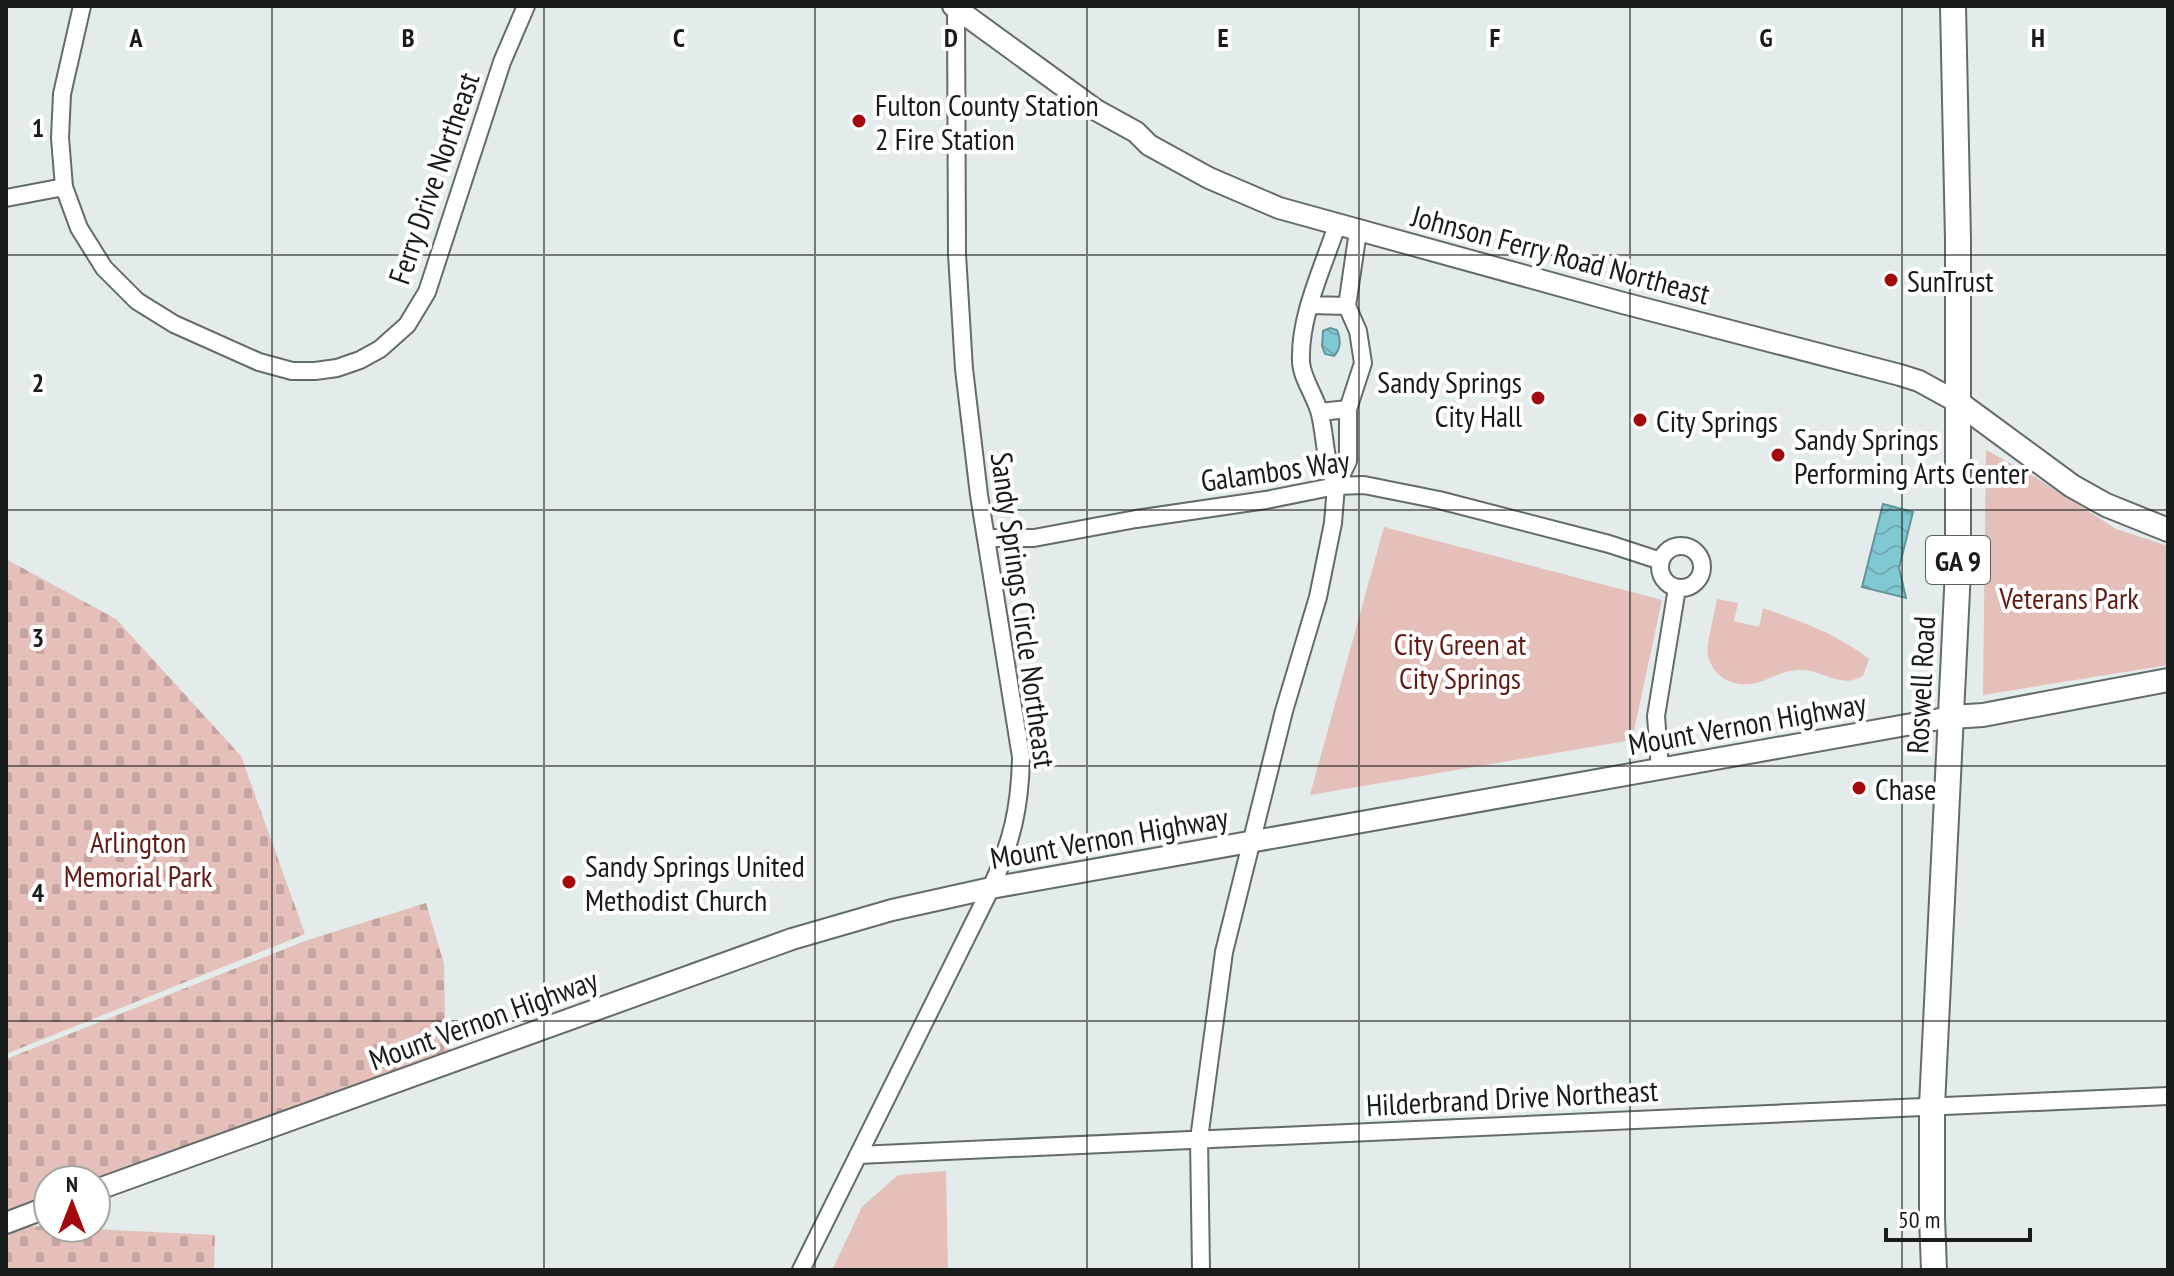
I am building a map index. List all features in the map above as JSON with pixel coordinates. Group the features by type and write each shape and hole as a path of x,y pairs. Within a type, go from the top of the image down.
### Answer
{"main road":[{"name":"Roswell Road","path":"1934,1270 1932,1106 1958,570 1959,403 1953,6"},
{"name":"Johnson Ferry Road Northeast","path":"1959,403 2072,486 2106,505 2168,530"},
{"name":"Mount Vernon Highway","path":"1951,717 1983,715 2168,680"}],"street":[{"name":"Ferry Drive Northeast","path":"82,6 62,94 60,138 64,187 79,228 104,268 137,301 174,324 259,362 292,371 337,368 360,360 380,349 407,325 427,292 502,62 526,6"},
{"name":"Johnson Ferry Road Northeast","path":"955,6 1096,110 1136,132 1149,145 1209,178 1265,202 1358,231 1900,375 1919,381 1959,403"},
{"name":"Sandy Springs Circle Northeast","path":"801,1270 991,888 1015,825 1020,791 1021,757 986,538 964,369 957,254 955,6"},
{"path":"6,198 64,187"},
{"path":"1336,486 1328,469 1320,412 1301,364 1310,305 1337,225"},
{"path":"1201,1270 1199,1139 1224,952 1284,711 1318,597 1333,523 1336,486 1348,461 1348,409 1363,363 1358,331 1347,306 1358,231"},
{"path":"1310,305 1347,306"},
{"path":"1320,412 1348,409"},
{"name":"Galambos Way","path":"986,538 1034,538 1336,486 1364,485 1439,500 1609,544 1661,561"},
{"path":"1682,546 1700,556 1703,570 1697,582 1677,588 1661,575 1661,561 1669,550 1682,546"},
{"path":"1660,769 1656,716 1677,588"},
{"name":"Mount Vernon Highway","path":"112,1184 792,939 892,910 991,888 1951,717"},
{"name":"Hilderbrand Drive Northeast","path":"858,1155 2168,1096"},
{"path":"6,1223 32,1213"}],"green space":[{"name":"Veterans Park","path":"1986,450 2116,529 2168,546 2168,665 1983,695"},
{"name":"City Green at City Springs","path":"1384,527 1662,600 1632,740 1310,795"},
{"name":"Arlington Memorial Park","path":"6,559 116,619 241,756 305,934 6,1054"},
{"path":"1717,599 1738,603 1734,621 1759,627 1763,608 1831,635 1869,659 1863,676 1846,681 1797,670 1748,684 1726,680 1715,670 1708,655"},
{"path":"426,903 444,964 445,1021 452,1054 112,1174 112,1164 32,1164 32,1203 6,1212 6,1059 305,941"},
{"path":"946,1171 948,1270 832,1270 862,1207 898,1175"},
{"path":"32,1226 32,1244 112,1244 112,1230 215,1235 214,1270 6,1270 6,1235"}],"water":[{"path":"1330,328 1337,330 1339,337 1339,347 1334,356 1325,354 1322,346 1323,331"},
{"path":"1883,504 1913,512 1899,568 1906,598 1862,587"}],"place":[{"name":"Fulton County Station 2 Fire Station","path":"859,121"},
{"name":"SunTrust","path":"1891,280"},
{"name":"Sandy Springs City Hall","path":"1538,398"},
{"name":"City Springs","path":"1640,420"},
{"name":"Sandy Springs Performing Arts Center","path":"1778,455"},
{"name":"Chase","path":"1859,788"},
{"name":"Sandy Springs United Methodist Church","path":"569,882"}]}
